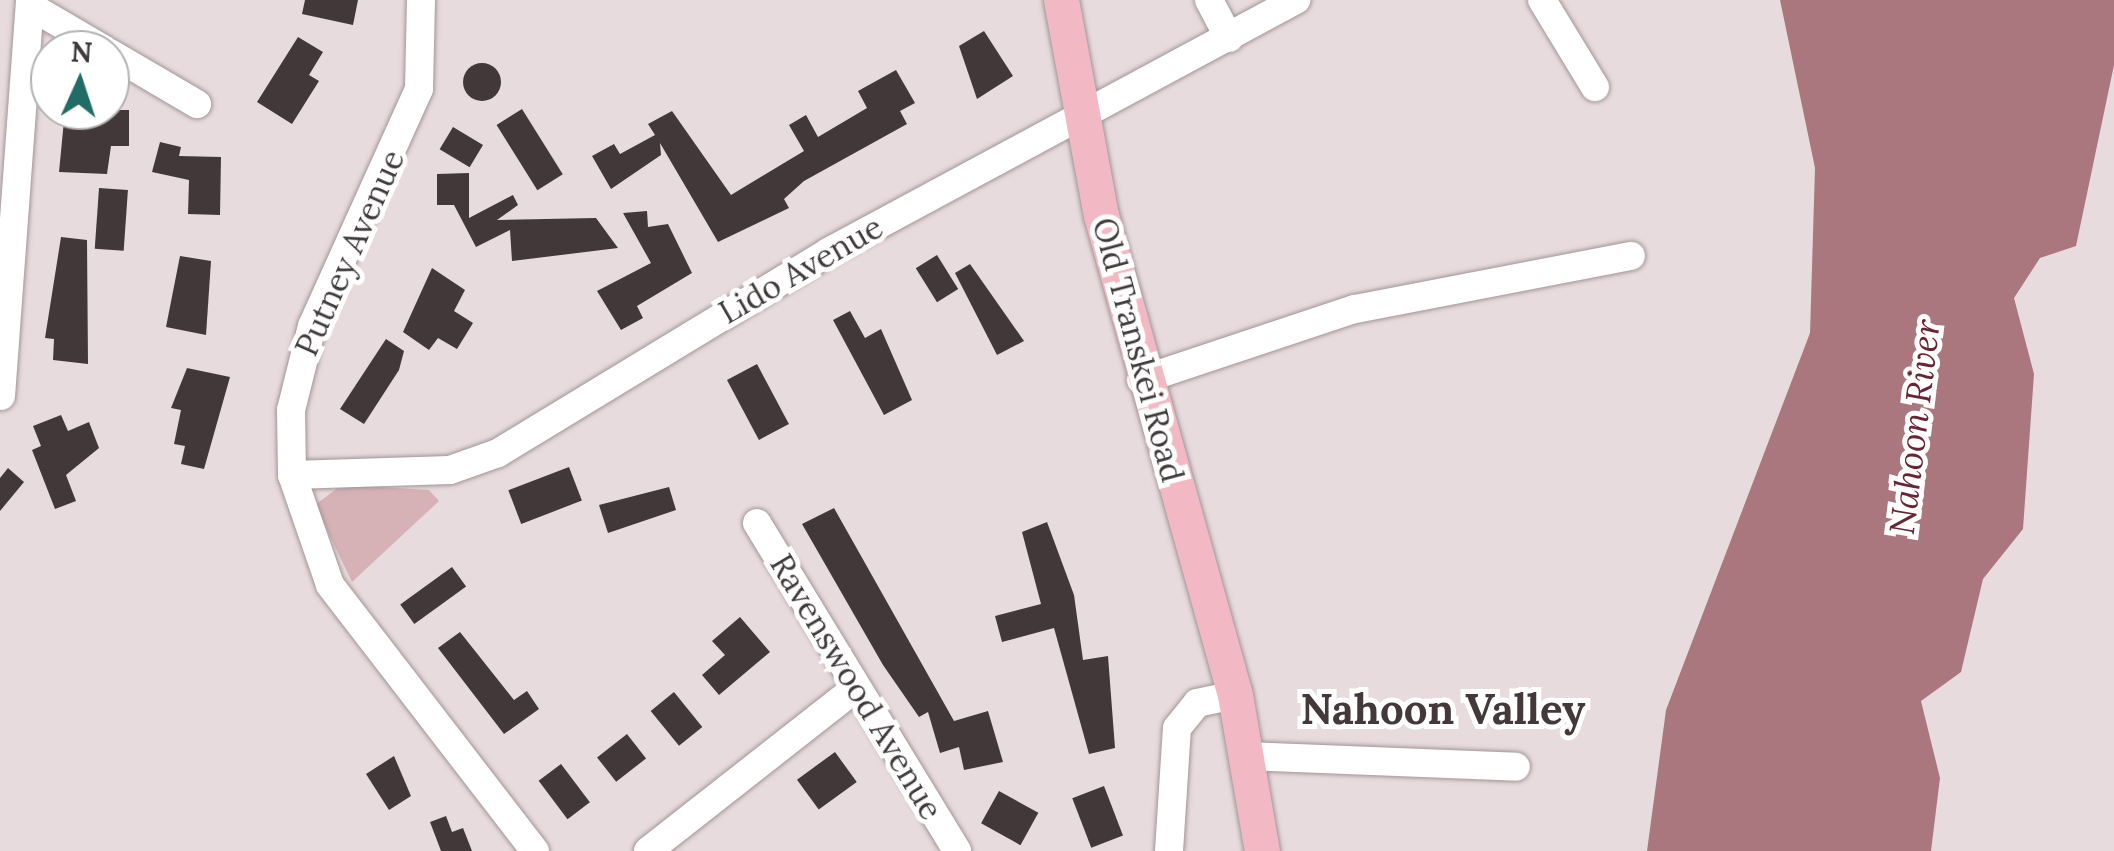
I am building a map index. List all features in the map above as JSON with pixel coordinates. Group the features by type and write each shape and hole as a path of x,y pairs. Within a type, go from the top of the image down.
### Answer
{"main road":[{"name":"Old Transkei Road","path":"1061,0 1079,115 1141,380 1235,695 1262,851"},
{"name":"Old Transkei Road","path":"1248,851 1253,798"}],"street":[{"name":"Putney Avenue","path":"421,0 419,88 304,349 291,410 292,475 299,516 336,594 535,851"},
{"path":"1208,0 1228,38"},
{"name":"Lido Avenue","path":"292,475 450,470 498,454 828,252 1296,0"},
{"path":"1542,0 1595,86"},
{"path":"1,396 30,3 74,30"},
{"path":"130,64 197,104"},
{"path":"1141,380 1356,309 1631,256"},
{"name":"Ravenswood Avenue","path":"757,523 957,851"},
{"path":"648,851 856,688"},
{"path":"1169,851 1177,728 1197,703 1235,695"},
{"path":"1247,756 1516,767"}],"shaded area":[{"path":"339,487 429,490 439,501 352,582 315,505"}],"water":[{"name":"Nahoon River","path":"1780,0 2114,0 2114,65 2076,246 2040,258 2014,298 2034,374 2023,529 1983,579 1961,672 1921,701 1940,778 1931,851 1647,851 1666,710 1810,333 1815,168"}],"building":[{"path":"305,0 358,0 353,25 302,14"},
{"path":"984,31 1013,76 977,99 959,46"},
{"path":"298,37 323,52 309,75 319,81 292,124 257,102"},
{"path":"482,63 496,68 501,82 496,96 482,101 468,96 463,82 468,68"},
{"path":"896,70 915,103 900,111 907,124 804,181 784,199 789,208 718,242 660,143 661,155 611,189 592,156 614,144 620,154 655,135 648,124 672,111 731,195 804,151 789,125 806,115 818,137 867,108 858,91"},
{"path":"522,109 563,174 537,190 497,125"},
{"path":"453,127 483,145 470,167 440,149"},
{"path":"63,130 129,130 129,146 111,146 107,174 59,172"},
{"path":"160,142 181,147 179,156 221,157 220,215 188,214 189,180 152,172"},
{"path":"469,173 469,218 513,195 518,205 497,220 596,218 618,248 512,261 510,230 476,247 454,205 437,205 437,174"},
{"path":"99,188 128,190 124,251 95,249"},
{"path":"647,211 648,227 668,224 692,273 637,306 643,318 621,330 597,291 651,263 623,213"},
{"path":"61,237 87,240 88,364 53,360 54,339 45,338"},
{"path":"937,255 958,289 937,302 916,268"},
{"path":"180,256 211,261 206,335 166,327"},
{"path":"970,264 1024,341 997,355 955,273"},
{"path":"432,268 465,290 454,311 473,323 457,349 438,338 429,350 403,332"},
{"path":"850,311 865,338 881,329 912,400 884,415 833,320"},
{"path":"386,339 404,351 399,370 364,424 340,409"},
{"path":"757,364 789,424 759,440 727,380"},
{"path":"187,368 230,377 204,469 181,464 185,446 174,444 181,410 171,408"},
{"path":"61,415 68,431 89,422 99,448 66,475 76,501 55,509 32,450 41,446 33,426"},
{"path":"569,467 582,501 521,524 508,490"},
{"path":"8,468 24,482 0,511 0,478"},
{"path":"669,487 676,510 608,533 599,505"},
{"path":"834,508 954,721 988,711 1003,762 964,770 959,747 940,753 928,712 919,717 883,665 802,524"},
{"path":"1047,522 1074,595 1083,660 1108,656 1115,748 1089,754 1054,628 1002,642 995,616 1041,604 1022,532"},
{"path":"452,567 466,586 414,624 400,605"},
{"path":"740,617 770,652 719,695 702,675 725,655 712,641"},
{"path":"460,632 514,700 527,691 539,709 504,734 438,648"},
{"path":"674,692 702,727 679,746 651,711"},
{"path":"627,734 646,758 616,782 597,757"},
{"path":"835,752 857,782 819,810 797,780"},
{"path":"394,756 411,796 389,810 366,774"},
{"path":"561,764 590,802 568,819 539,781"},
{"path":"1104,786 1123,835 1091,848 1072,798"},
{"path":"999,791 1038,813 1020,845 981,823"},
{"path":"446,816 452,832 463,828 472,851 441,851 430,822"}],"district":[{"name":"Nahoon Valley","path":"1443,709"}]}
